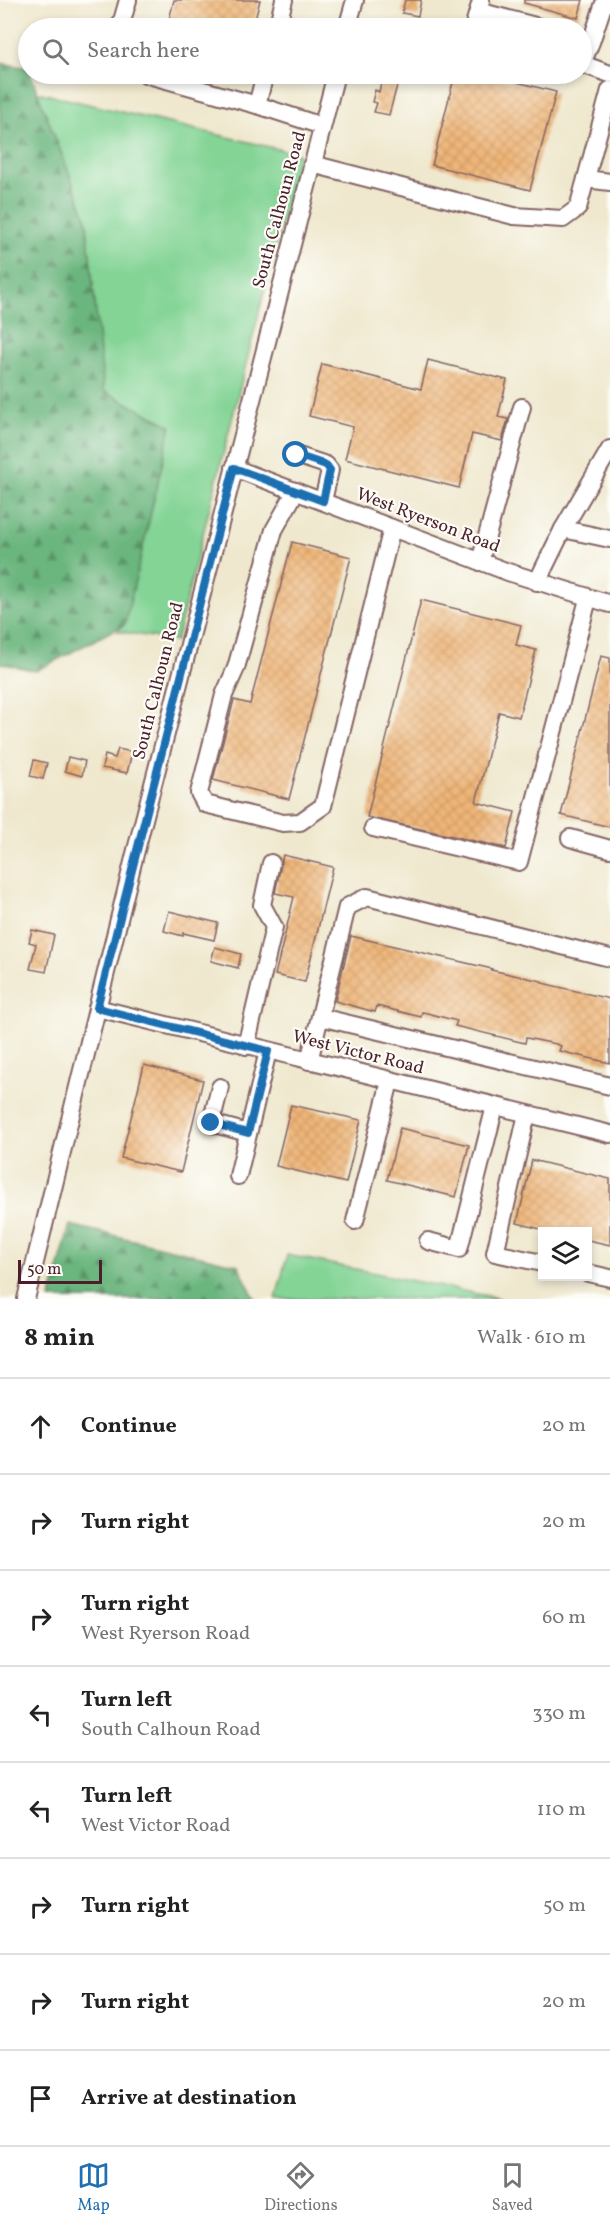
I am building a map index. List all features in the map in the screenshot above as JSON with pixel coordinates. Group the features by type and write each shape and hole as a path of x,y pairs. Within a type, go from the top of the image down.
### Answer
{"street":[{"path":"123,18 128,0"},
{"path":"280,18 284,0"},
{"path":"350,18 355,0"},
{"path":"592,27 604,0"},
{"path":"480,5 516,18"},
{"path":"592,68 610,74"},
{"path":"181,84 322,126"},
{"path":"257,105 262,84"},
{"name":"South Calhoun Road","path":"26,1299 97,1008 333,84"},
{"path":"312,164 514,216 563,219 578,208 610,90"},
{"path":"586,179 610,182"},
{"path":"480,561 522,407"},
{"path":"537,582 563,529 610,449"},
{"path":"296,455 326,465 330,470 323,501"},
{"name":"West Ryerson Road","path":"234,468 537,582 610,604"},
{"path":"296,491 274,530 236,668 224,695 198,793 205,804 283,823 300,822 323,806 392,528"},
{"path":"563,529 610,539"},
{"path":"374,828 519,862 588,599"},
{"path":"570,838 610,849"},
{"path":"246,1046 274,927 262,905 271,863"},
{"path":"309,1061 347,907 367,897 610,958"},
{"name":"West Victor Road","path":"97,1008 610,1134"},
{"path":"320,1017 610,1086"},
{"path":"238,1176 268,1051"},
{"path":"356,1221 390,1080"},
{"path":"220,1087 211,1123 248,1133"},
{"path":"428,1241 459,1249 495,1106"},
{"path":"527,1114 495,1253 538,1262"},
{"path":"592,1274 610,1278"}],"green space":[{"path":"0,63 18,66 18,84 34,84 86,217 104,391 171,426 125,624 36,671 0,663"},
{"path":"37,92 299,154 176,641 117,631 125,624 86,217"},
{"path":"70,1225 238,1265 255,1299 50,1299"},
{"path":"287,1255 502,1299 276,1299"}],"building":[{"path":"174,0 260,0 256,18 170,18"},
{"path":"405,0 421,0 418,16 402,13"},
{"path":"524,0 583,0 578,18 524,3"},
{"path":"381,84 397,84 389,115 374,112 377,103 372,102 375,90 379,92"},
{"path":"452,84 524,84 556,92 530,190 432,165"},
{"path":"428,360 507,380 498,417 508,419 502,441 472,434 459,488 345,459 353,427 309,416 322,364 421,389"},
{"path":"292,542 351,557 289,799 213,780 234,700 250,704"},
{"path":"421,600 521,625 516,645 536,650 519,717 499,712 476,802 515,812 506,848 367,817"},
{"path":"601,656 610,658 610,827 561,815"},
{"path":"118,749 132,752 127,773 102,768 105,755 115,758"},
{"path":"68,757 85,761 82,776 65,771"},
{"path":"34,760 47,763 43,779 30,776"},
{"path":"283,855 333,867 305,982 275,975 294,897 275,893"},
{"path":"169,911 218,923 214,940 164,931"},
{"path":"32,930 54,935 46,972 30,969 36,944 29,942"},
{"path":"351,936 610,999 610,1063 559,1051 561,1046 556,1044 526,1038 525,1043 455,1026 457,1021 427,1013 422,1012 421,1017 377,1006 375,1012 335,1001"},
{"path":"215,947 241,954 238,968 211,961"},
{"path":"144,1065 203,1080 181,1172 121,1158"},
{"path":"291,1105 361,1120 346,1183 276,1166"},
{"path":"400,1128 469,1145 456,1197 387,1180"},
{"path":"532,1160 610,1179 610,1245 592,1241 592,1227 538,1228 517,1223"}],"route":[{"path":"211,1123 248,1133 268,1051 97,1008 234,468 323,501 330,470 326,465 296,455"}]}
